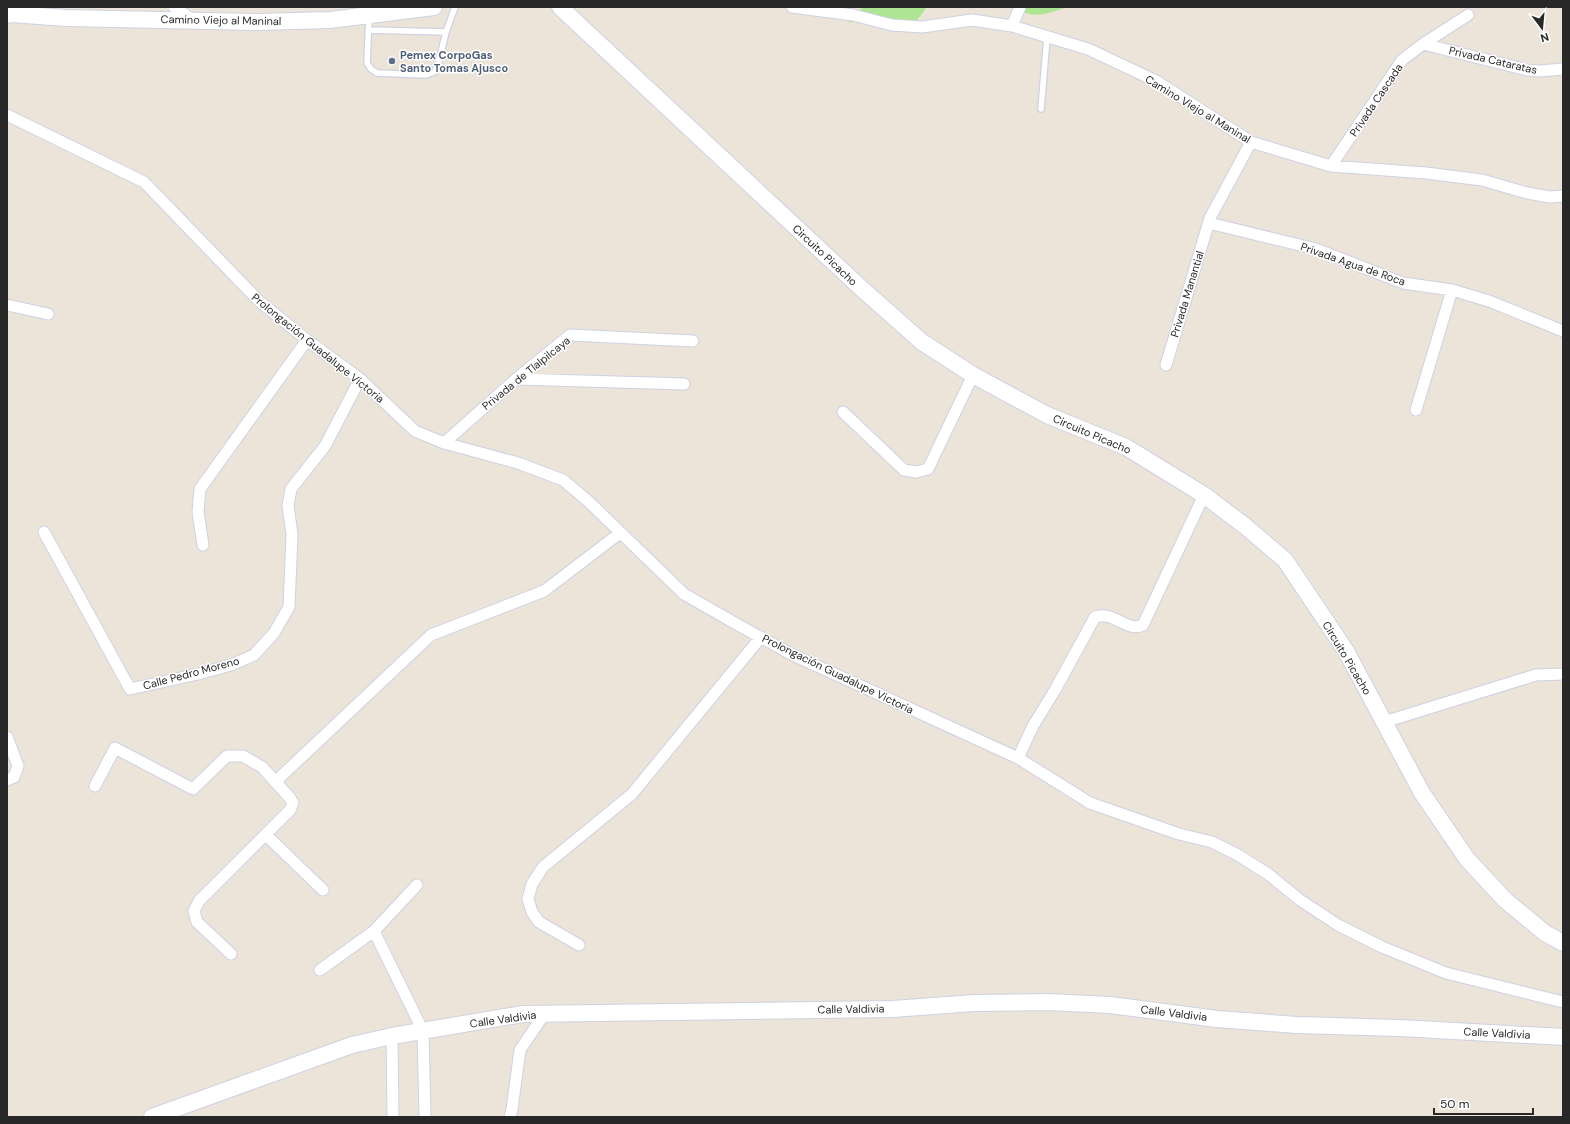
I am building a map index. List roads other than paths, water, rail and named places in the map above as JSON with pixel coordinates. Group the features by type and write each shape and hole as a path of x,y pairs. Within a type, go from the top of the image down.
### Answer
{"main road":[{"name":"Camino Viejo al Maninal","path":"7,15 12,14 66,18 259,22 330,20 368,23 434,7"},
{"name":"Circuito Picacho","path":"560,7 861,288 922,342 973,375 1047,415 1126,447 1204,495 1245,526 1285,560 1346,651 1422,793 1467,859 1505,900 1545,933 1563,943"},
{"name":"Calle Valdivia","path":"152,1117 352,1045 392,1036 523,1014 893,1009 974,1003 1060,1002 1110,1005 1218,1019 1297,1025 1423,1029 1563,1037"}],"street":[{"path":"174,7 194,20"},
{"name":"Camino Viejo al Maninal","path":"792,7 853,15 892,25 922,27 972,20 1012,26 1088,49 1156,81 1251,142 1332,166 1433,174 1482,180 1527,193 1550,197 1563,196"},
{"path":"1012,26 1020,7"},
{"name":"Privada Cascada","path":"1332,166 1402,60 1423,44 1468,15"},
{"name":"Privada Cataratas","path":"1423,44 1527,70 1540,71 1563,69"},
{"name":"Prolongación Guadalupe Victoria","path":"7,115 144,182 259,301 306,340 360,379 415,431 444,443 518,463 563,480 588,501 684,594 740,626 792,654 1018,758 1090,803 1180,834 1212,842 1238,855 1268,874 1300,900 1338,924 1382,946 1446,973 1563,1002"},
{"name":"Privada Manantial","path":"1166,365 1208,223 1251,142"},
{"name":"Privada Agua de Roca","path":"1208,223 1316,249 1403,283 1452,290 1489,301 1563,331"},
{"path":"1416,410 1452,290"},
{"path":"7,305 48,314"},
{"name":"Privada de Tlalpilcaya","path":"444,443 516,379 570,335 694,342"},
{"path":"203,545 198,512 200,489 306,340"},
{"path":"843,412 904,470 916,472 928,469 973,375"},
{"name":"Calle Pedro Moreno","path":"44,532 130,689 198,674 254,655 274,633 289,607 292,534 288,506 291,489 325,446 360,379"},
{"path":"516,379 684,384"},
{"path":"1018,758 1033,726 1055,690 1095,617 1101,615 1111,617 1138,628 1143,625 1204,495"},
{"path":"275,782 431,635 544,592 620,533"},
{"path":"579,945 538,922 532,912 528,899 532,884 543,867 632,794 761,637"},
{"path":"1384,722 1536,675 1563,674"},
{"path":"7,737 18,766 14,776 7,780"},
{"path":"94,786 115,748 193,789 227,756 243,756 262,767 290,798 293,803 290,810 199,901 194,911 197,922 231,954"},
{"path":"266,835 323,890"},
{"path":"320,970 374,931 417,885"},
{"path":"374,931 423,1031 425,1117"},
{"path":"510,1117 520,1050 545,1013"},
{"path":"392,1036 393,1117"}],"lane":[{"path":"446,32 368,23 367,63 371,69 377,73 426,75 434,72 438,65 446,32 455,7"},
{"path":"1040,109 1047,37"}],"place":[{"name":"Pemex CorpoGas Santo Tomas Ajusco","path":"392,61"}]}
